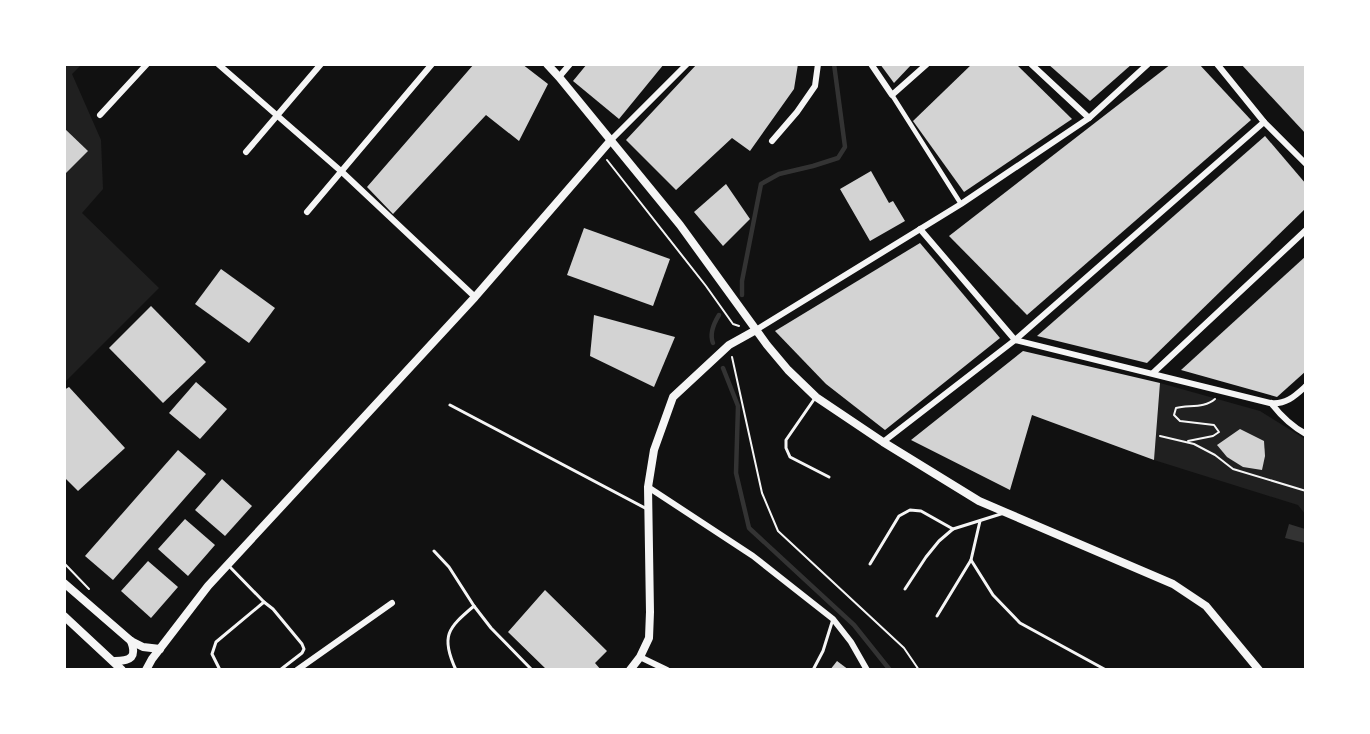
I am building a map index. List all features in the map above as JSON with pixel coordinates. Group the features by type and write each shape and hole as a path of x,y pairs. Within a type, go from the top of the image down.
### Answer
{"street":[{"path":"100,115 147,64"},
{"path":"218,64 342,172 475,297"},
{"path":"246,152 321,64"},
{"path":"307,212 432,64"},
{"path":"547,64 680,225 754,328 788,370 816,397 883,442 979,501 1173,585 1206,606 1259,669"},
{"path":"559,77 570,64"},
{"path":"146,669 208,586 475,297 611,140 687,64"},
{"path":"772,141 797,112 815,86 818,64"},
{"path":"871,64 961,204"},
{"path":"892,95 927,64"},
{"path":"1031,64 1089,118"},
{"path":"630,669 640,657 649,638 648,486 654,450 673,397 729,345 961,204 1089,118 1148,64"},
{"path":"1217,64 1264,122 1305,164"},
{"path":"883,442 1015,340 1264,122"},
{"path":"920,229 1015,340 1270,403 1283,403 1290,400 1305,386"},
{"path":"1153,374 1305,230"},
{"path":"1270,403 1294,428 1305,434"},
{"path":"648,486 753,556 833,620 851,642 867,669"},
{"path":"64,583 131,641 143,647 160,649"},
{"path":"297,669 392,603"},
{"path":"64,616 122,669"},
{"path":"115,662 131,658 134,648 131,641"},
{"path":"640,657 667,669"}],"lane":[{"path":"816,397 786,440 786,448 790,457 829,477"},
{"path":"450,405 649,510"},
{"path":"870,564 899,516 910,510 921,511 953,529"},
{"path":"905,588 939,541 953,529 1006,513"},
{"path":"937,616 971,560 980,521"},
{"path":"434,551 449,567 491,628 532,669"},
{"path":"971,560 993,595 1020,622 1106,669"},
{"path":"228,565 273,609 302,644 304,649 302,653 280,669"},
{"path":"220,669 212,654 216,642 264,602"},
{"path":"456,669 449,655 448,637 453,624 474,606"},
{"path":"813,669 823,651 833,620"}],"path":[{"path":"602,153 733,324 754,328"},
{"path":"729,345 762,493 778,531 904,648 919,669"},
{"path":"1185,442 1213,436 1219,432 1214,425 1179,421 1174,415 1176,408 1202,406 1212,402 1222,391"},
{"path":"1160,436 1194,444 1215,455 1233,469 1305,491"}],"shaded area":[{"path":"65,65 81,65 72,74 101,140 103,189 82,213 159,288 65,382"},
{"path":"1160,383 1260,411 1305,439 1305,514 1298,505 1154,460"},
{"path":"1289,524 1305,529 1305,543 1285,538"}],"building":[{"path":"474,64 522,64 548,84 519,141 486,115 393,214 367,187"},
{"path":"587,64 664,64 619,119 573,81"},
{"path":"697,64 798,64 794,89 750,151 732,138 676,190 626,140"},
{"path":"880,64 912,64 894,83"},
{"path":"972,64 1016,64 1072,119 964,192 913,121"},
{"path":"1048,64 1132,64 1090,101"},
{"path":"1171,64 1199,64 1251,120 1027,315 949,236"},
{"path":"1241,64 1306,64 1306,134"},
{"path":"64,128 88,151 64,175"},
{"path":"1265,136 1306,184 1306,208 1147,363 1037,336"},
{"path":"871,171 889,203 893,201 905,221 870,241 840,189"},
{"path":"726,184 750,219 723,246 694,212"},
{"path":"584,228 670,259 653,306 567,275"},
{"path":"920,243 1000,338 885,430 826,384 775,331"},
{"path":"1306,256 1306,371 1277,397 1181,370"},
{"path":"221,269 275,308 249,343 195,304"},
{"path":"151,306 206,362 163,403 109,348"},
{"path":"594,315 675,337 654,387 590,356"},
{"path":"1023,351 1160,383 1154,460 1032,415 1010,490 911,440"},
{"path":"196,382 227,409 200,439 169,413"},
{"path":"69,387 125,448 78,491 64,477 64,390"},
{"path":"1240,429 1264,441 1265,456 1262,470 1243,467 1227,457 1217,445"},
{"path":"178,450 206,474 113,580 85,556"},
{"path":"222,479 252,506 225,536 195,510"},
{"path":"185,519 215,545 188,576 158,549"},
{"path":"148,561 178,587 151,618 121,591"},
{"path":"545,590 607,651 595,663 601,670 547,670 508,632"},
{"path":"837,661 849,670 830,670"}],"waterway":[{"path":"742,295 742,281 761,184 779,174 838,158 845,147 834,64"},
{"path":"713,343 712,332 719,315"},
{"path":"723,368 738,406 736,473 749,528 854,625 890,670"}]}
